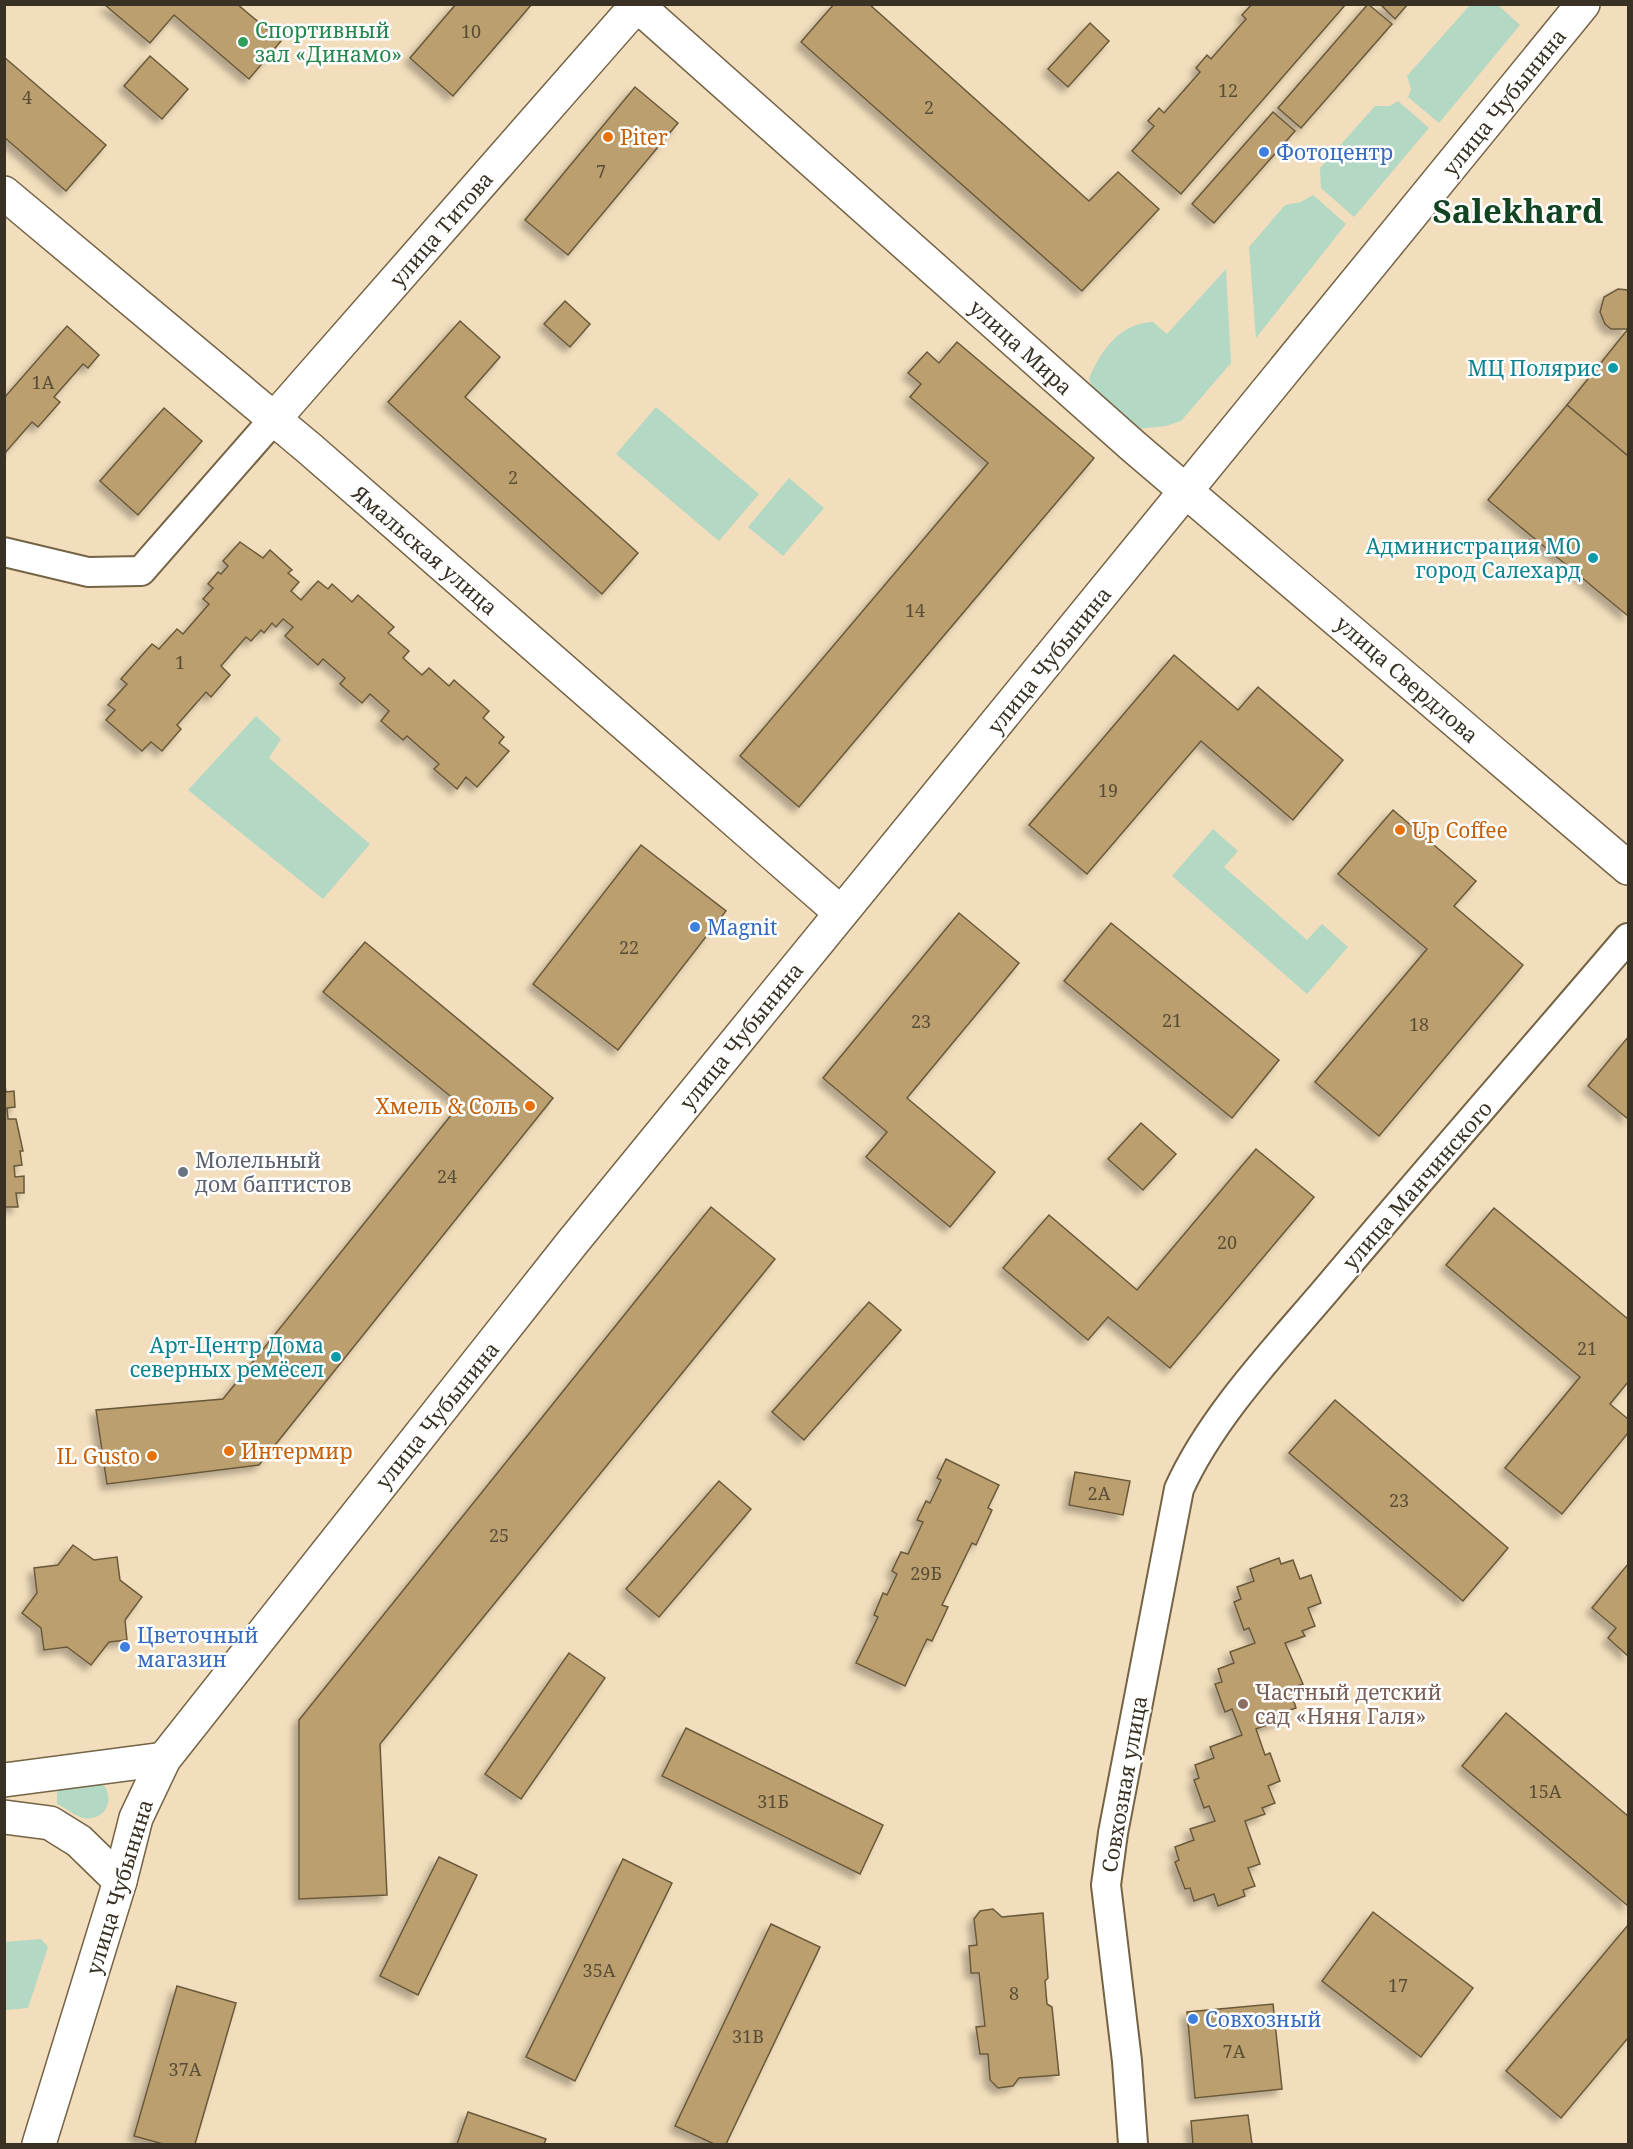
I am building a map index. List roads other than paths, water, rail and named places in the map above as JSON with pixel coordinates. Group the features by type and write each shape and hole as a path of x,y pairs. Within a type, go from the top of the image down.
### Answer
{"street":[{"name":"улица Чубынина","path":"39,2145 120,1881 136,1818 164,1759 572,1244 1583,4"},
{"name":"улица Титова","path":"4,552 88,572 141,571 637,5 860,201"},
{"name":"Ямальская улица","path":"4,193 274,419 841,913"},
{"name":"улица Мира","path":"860,201 1056,378 1186,491"},
{"name":"улица Свердлова","path":"1186,491 1629,868"},
{"name":"улица Манчинского","path":"1209,1434 1301,1319 1629,938"},
{"name":"Совхозная улица","path":"1133,2145 1127,2061 1106,1885 1113,1833 1179,1489 1190,1464 1209,1434"},
{"path":"4,1780 164,1759"},
{"path":"4,1817 50,1822 79,1841 120,1881"}],"place":[{"name":"Спортивный зал «Динамо»","path":"243,42"},
{"name":"Piter","path":"608,137"},
{"name":"Фотоцентр","path":"1264,152"},
{"name":"МЦ Полярис","path":"1613,368"},
{"name":"Администрация МО город Салехард","path":"1593,558"},
{"name":"Up Coffee","path":"1400,830"},
{"name":"Magnit","path":"695,927"},
{"name":"Хмель & Соль","path":"530,1106"},
{"name":"Молельный дом баптистов","path":"183,1172"},
{"name":"Арт-Центр Дома северных ремёсел","path":"336,1357"},
{"name":"Интермир","path":"229,1451"},
{"name":"IL Gusto","path":"152,1456"},
{"name":"Цветочный магазин","path":"125,1647"},
{"name":"Частный детский сад «Няня Галя»","path":"1243,1704"},
{"name":"Совхозный","path":"1193,2019"}],"district":[{"name":"Salekhard","path":"1518,210"}]}
